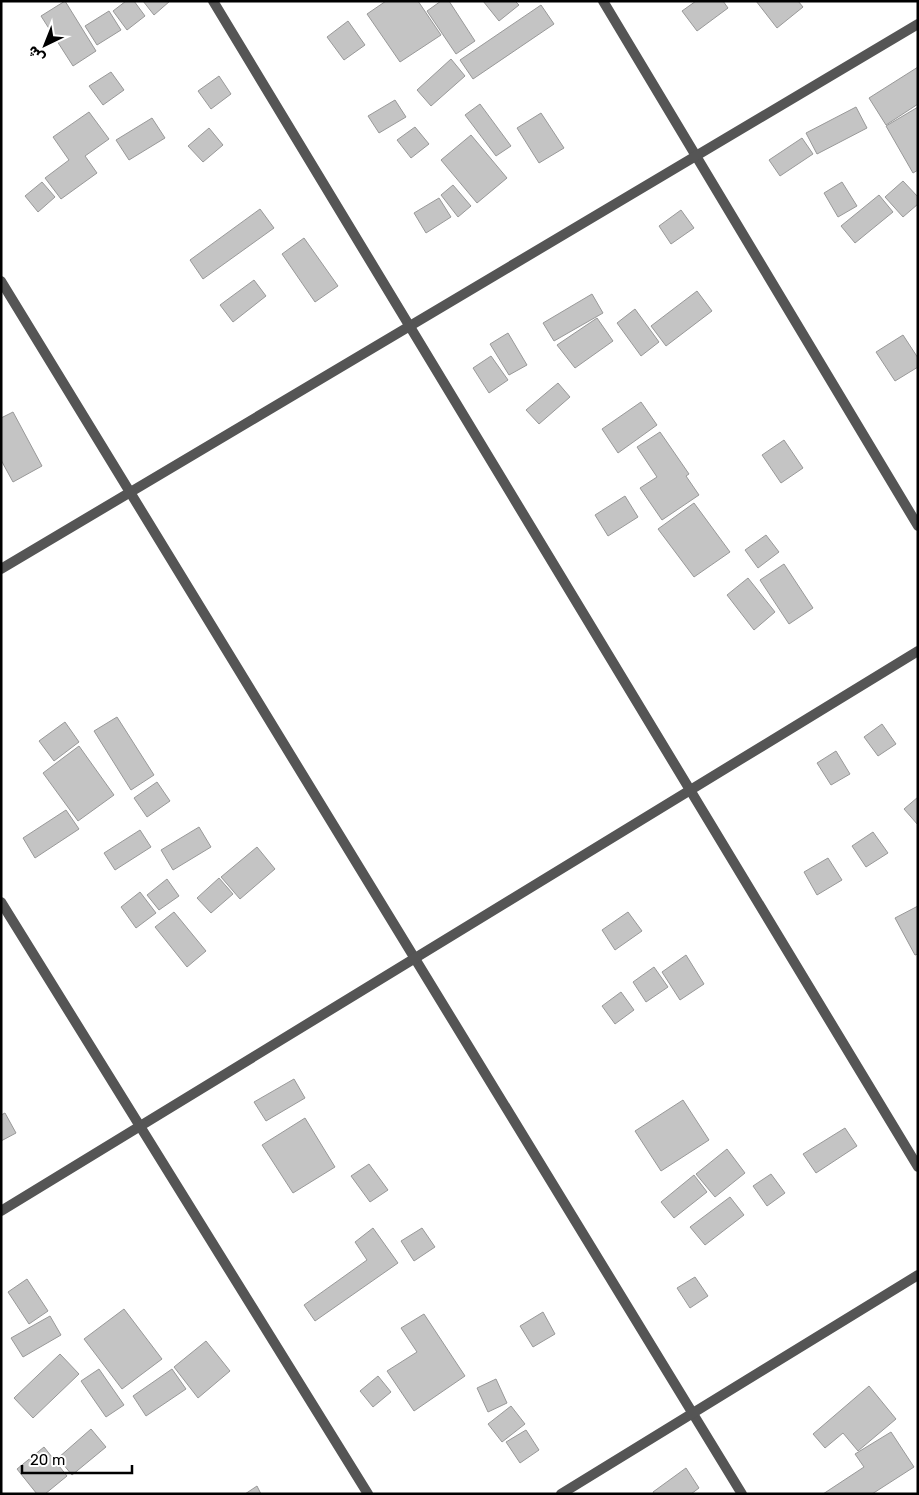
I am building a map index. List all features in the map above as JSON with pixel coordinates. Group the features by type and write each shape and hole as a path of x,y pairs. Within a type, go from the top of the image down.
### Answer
{"street":[{"path":"213,1 918,1167"},
{"path":"603,1 918,526"},
{"path":"1,570 918,24"},
{"path":"1,282 742,1494"},
{"path":"1,1211 918,651"},
{"path":"1,902 368,1494"},
{"path":"561,1494 918,1275"}],"building":[{"path":"65,1 96,51 73,66 41,16"},
{"path":"126,1 134,1 145,16 127,30 113,11"},
{"path":"143,1 170,1 154,15"},
{"path":"386,1 418,1 441,35 400,62 367,14"},
{"path":"441,1 449,1 475,41 456,54 427,11"},
{"path":"483,1 515,1 519,5 499,21"},
{"path":"696,1 723,1 728,8 697,31 682,11"},
{"path":"756,1 798,1 803,7 777,28"},
{"path":"541,5 554,24 473,79 460,60"},
{"path":"109,11 121,30 97,45 85,26"},
{"path":"348,21 365,45 344,60 327,37"},
{"path":"451,59 465,76 431,106 417,90"},
{"path":"918,67 918,104 886,125 869,98"},
{"path":"111,72 124,90 103,105 89,86"},
{"path":"219,76 231,94 211,109 198,91"},
{"path":"395,100 406,117 379,133 368,116"},
{"path":"480,104 511,146 496,156 465,115"},
{"path":"856,107 867,128 817,154 806,133"},
{"path":"918,107 918,170 913,173 886,126"},
{"path":"89,112 109,139 85,156 97,173 61,199 45,178 69,160 53,137"},
{"path":"541,113 564,148 539,163 517,128"},
{"path":"152,118 165,138 129,160 116,140"},
{"path":"415,127 429,144 411,158 397,140"},
{"path":"209,128 223,145 203,162 188,146"},
{"path":"471,135 507,178 477,203 441,160"},
{"path":"802,138 813,154 780,176 769,160"},
{"path":"903,181 918,197 918,204 903,217 885,197"},
{"path":"42,182 55,197 38,212 25,196"},
{"path":"842,182 857,206 838,217 824,193"},
{"path":"453,185 471,206 458,217 441,195"},
{"path":"879,195 893,212 855,243 841,226"},
{"path":"439,198 451,217 426,233 414,213"},
{"path":"260,209 274,228 203,279 190,260"},
{"path":"681,210 694,228 671,244 659,226"},
{"path":"304,238 338,286 315,302 282,254"},
{"path":"254,280 266,296 233,322 220,305"},
{"path":"697,291 712,311 666,346 651,326"},
{"path":"592,294 603,313 554,341 543,323"},
{"path":"635,309 659,342 641,356 617,323"},
{"path":"597,318 613,341 575,368 557,345"},
{"path":"508,333 527,365 509,375 490,344"},
{"path":"903,335 918,358 918,367 895,381 876,352"},
{"path":"491,356 508,380 489,393 473,368"},
{"path":"558,383 570,397 539,424 526,410"},
{"path":"641,402 657,425 618,453 602,429"},
{"path":"13,412 42,466 13,482 1,460 1,418"},
{"path":"660,432 689,474 686,476 699,495 662,520 640,488 657,477 637,447"},
{"path":"784,440 803,468 781,483 762,455"},
{"path":"625,496 638,517 608,536 595,515"},
{"path":"694,503 730,552 694,577 658,529"},
{"path":"766,535 779,552 758,568 745,550"},
{"path":"784,564 813,608 789,624 760,580"},
{"path":"748,578 775,612 754,630 727,595"},
{"path":"117,717 154,775 131,790 94,731"},
{"path":"65,722 79,742 54,761 39,741"},
{"path":"882,724 896,744 878,756 864,737"},
{"path":"79,746 114,795 78,821 43,773"},
{"path":"836,751 850,774 831,785 817,763"},
{"path":"157,782 170,801 147,817 134,798"},
{"path":"918,797 918,825 904,809"},
{"path":"66,810 79,829 35,858 23,838"},
{"path":"199,827 211,847 173,870 161,850"},
{"path":"140,830 151,847 115,870 104,853"},
{"path":"873,832 888,853 866,867 852,846"},
{"path":"257,847 275,869 240,899 221,877"},
{"path":"828,858 842,880 817,895 804,872"},
{"path":"219,878 233,894 211,913 197,898"},
{"path":"167,879 179,896 159,910 147,895"},
{"path":"140,892 156,913 136,928 121,907"},
{"path":"918,906 918,954 915,955 895,918"},
{"path":"174,912 206,951 187,967 155,927"},
{"path":"628,912 642,931 615,950 602,930"},
{"path":"686,955 704,984 680,1000 662,972"},
{"path":"654,967 668,987 646,1002 633,982"},
{"path":"621,992 634,1010 615,1024 602,1006"},
{"path":"294,1079 305,1098 266,1121 254,1102"},
{"path":"683,1100 709,1140 661,1171 635,1131"},
{"path":"5,1113 16,1133 1,1141 1,1115"},
{"path":"305,1118 335,1167 293,1193 262,1145"},
{"path":"845,1128 857,1146 816,1173 803,1154"},
{"path":"727,1149 745,1173 715,1197 696,1174"},
{"path":"369,1164 388,1190 370,1202 351,1176"},
{"path":"771,1174 785,1193 767,1206 753,1186"},
{"path":"694,1175 707,1192 674,1218 661,1202"},
{"path":"730,1197 744,1215 705,1245 690,1227"},
{"path":"373,1228 398,1263 315,1321 304,1305 367,1260 355,1242"},
{"path":"422,1228 435,1247 414,1261 401,1241"},
{"path":"695,1277 708,1296 690,1308 677,1288"},
{"path":"27,1279 48,1311 29,1324 8,1292"},
{"path":"124,1309 162,1359 122,1389 84,1339"},
{"path":"543,1312 555,1334 533,1347 520,1326"},
{"path":"424,1314 465,1376 414,1411 387,1371 417,1352 401,1328"},
{"path":"50,1316 61,1335 23,1357 11,1338"},
{"path":"206,1341 230,1371 198,1398 174,1367"},
{"path":"60,1354 79,1374 33,1418 14,1398"},
{"path":"99,1369 124,1405 106,1417 81,1381"},
{"path":"172,1369 186,1389 146,1416 133,1396"},
{"path":"378,1376 391,1392 373,1407 360,1391"},
{"path":"496,1379 507,1403 488,1412 477,1388"},
{"path":"869,1386 896,1419 858,1451 843,1433 825,1448 813,1434"},
{"path":"511,1406 525,1424 502,1442 488,1424"},
{"path":"91,1429 106,1447 72,1475 58,1458"},
{"path":"526,1430 539,1450 520,1463 506,1442"},
{"path":"891,1432 914,1467 872,1494 823,1494 864,1467 855,1454"},
{"path":"44,1447 67,1476 45,1494 37,1494 17,1469"},
{"path":"686,1468 699,1488 691,1494 654,1494 653,1492"},
{"path":"257,1486 261,1494 245,1494"}]}
